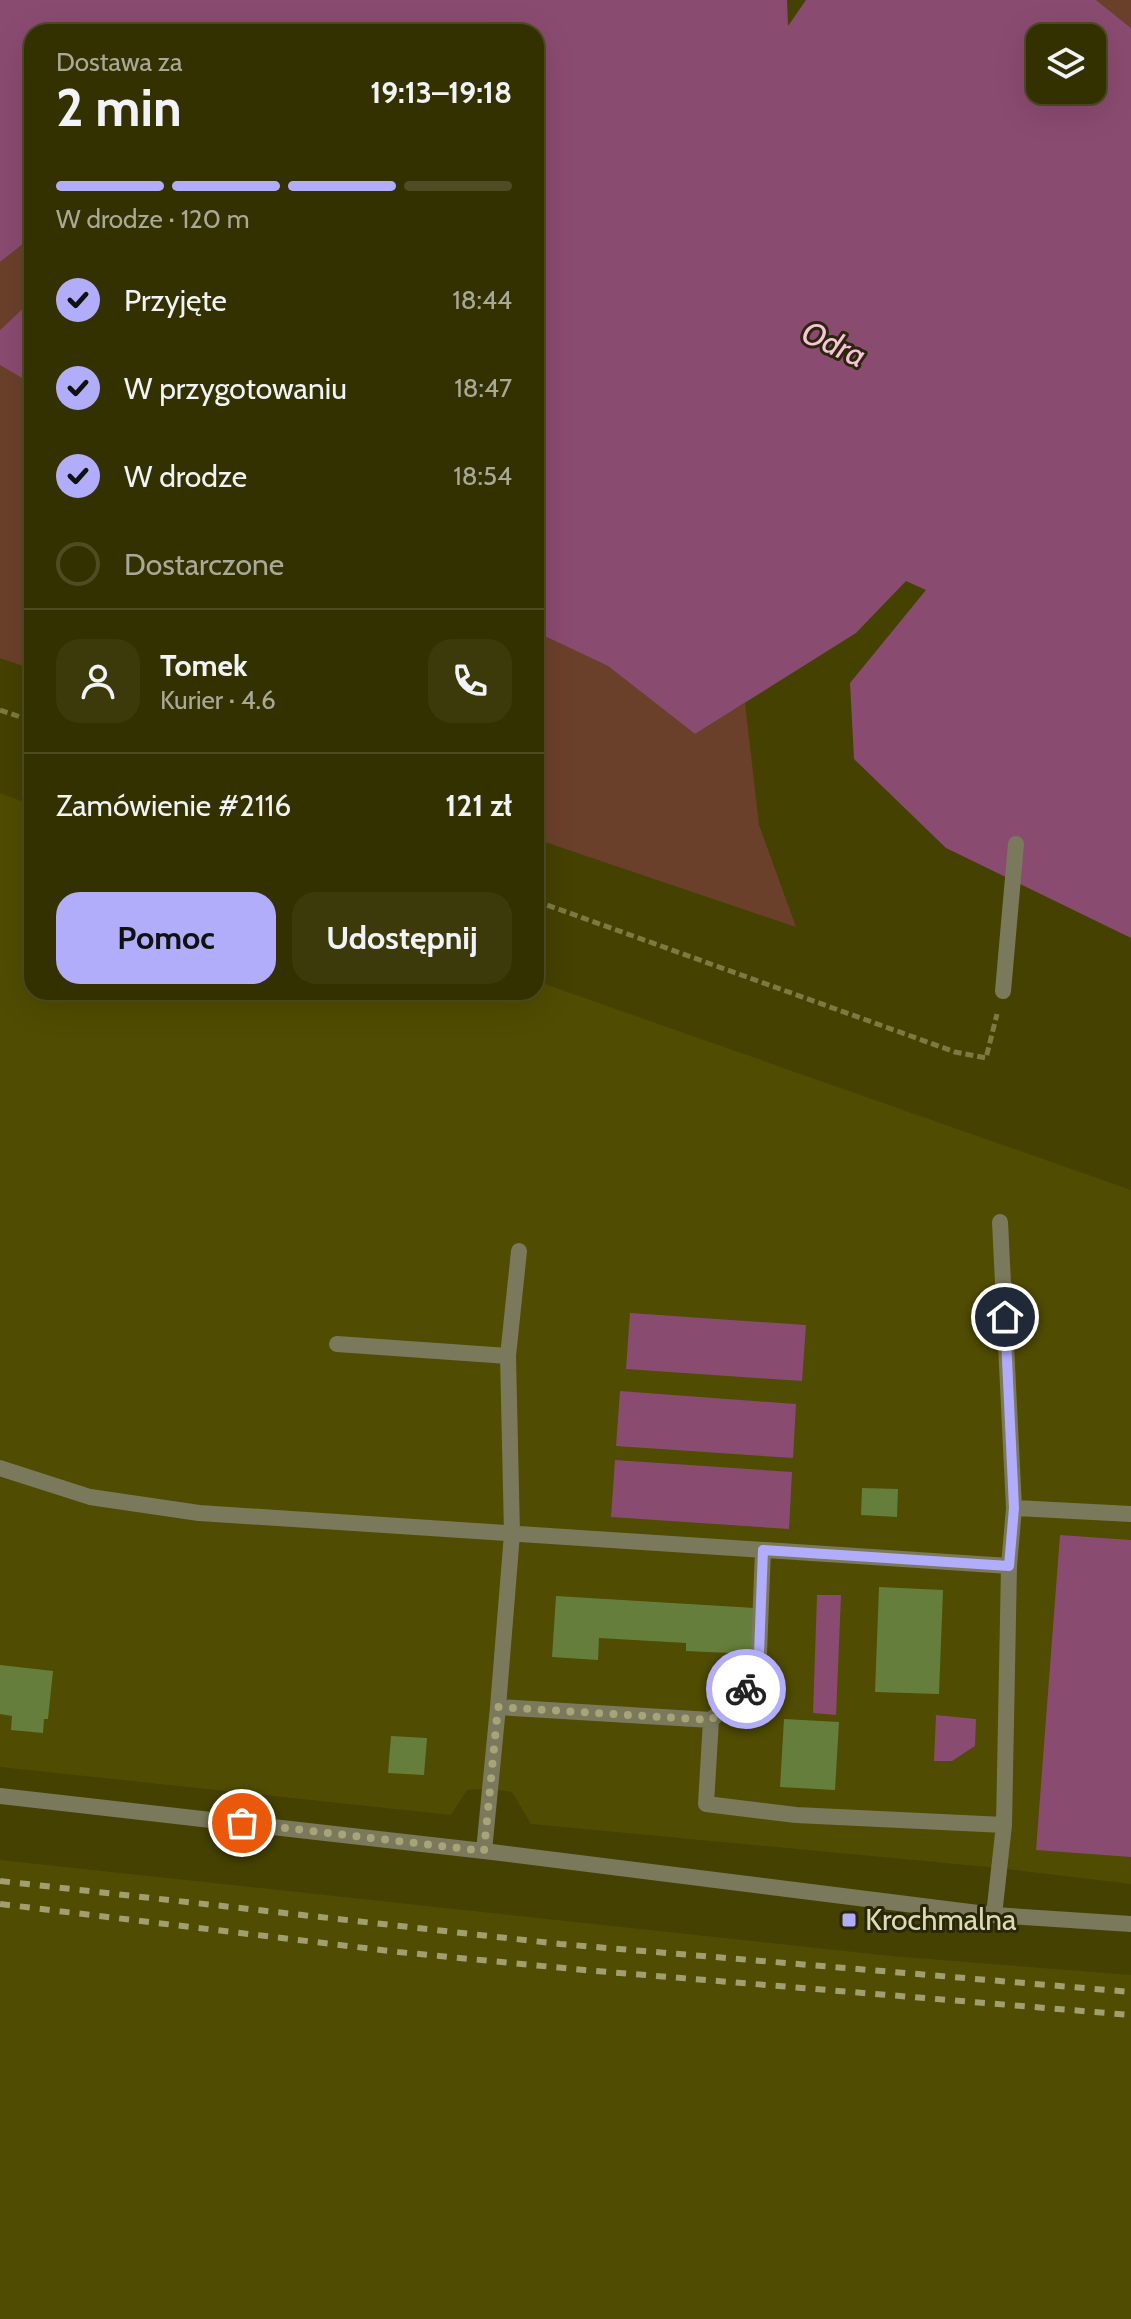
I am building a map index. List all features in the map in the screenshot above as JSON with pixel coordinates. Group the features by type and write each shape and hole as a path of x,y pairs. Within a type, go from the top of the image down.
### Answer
{"street":[{"path":"1003,991 1016,844"},
{"path":"994,1915 1004,1825 1009,1566 1014,1508 1000,1222"},
{"path":"484,1851 512,1534 508,1356 519,1251"},
{"path":"337,1344 508,1356"},
{"path":"0,1468 90,1497 199,1513 1009,1566"},
{"path":"1014,1508 1131,1514"},
{"path":"498,1707 711,1720 758,1679 763,1550"},
{"path":"711,1720 706,1804 796,1815 1004,1825"},
{"path":"0,1796 484,1851 994,1915 1131,1924"}],"path":[{"path":"0,710 24,718"},
{"path":"544,904 955,1052 986,1058 1003,991"}],"shaded area":[{"path":"1096,0 1131,0 1131,28"},
{"path":"24,243 24,308 0,330 0,262"},
{"path":"0,365 24,379 24,666 0,658"},
{"path":"544,636 608,666 695,734 745,703 759,825 796,927 544,842"},
{"path":"0,793 24,802 24,1000 544,1000 544,984 1131,1190 1131,1884 998,1868 531,1824 512,1792 491,1789 467,1790 451,1815 0,1767"},
{"path":"0,1860 891,1956 1131,1975 1131,2319 0,2319"}],"water":[{"name":"Odra","path":"0,0 787,0 788,26 806,0 1096,0 1131,28 1131,938 946,848 854,759 850,683 926,590 906,581 856,633 695,734 608,666 544,636 544,24 24,24 24,243 0,262"},
{"path":"24,308 24,379 0,365 0,330"},
{"path":"630,1313 806,1325 802,1381 626,1369"},
{"path":"620,1391 796,1404 793,1458 616,1446"},
{"path":"615,1460 792,1472 789,1529 611,1517"},
{"path":"1060,1535 1131,1540 1131,1857 1036,1850"},
{"path":"817,1595 841,1595 836,1715 813,1713"},
{"path":"936,1715 976,1719 975,1746 952,1761 934,1761"}],"building":[{"path":"862,1488 898,1489 897,1517 861,1515"},
{"path":"879,1587 943,1590 939,1694 875,1692"},
{"path":"556,1596 755,1608 754,1654 686,1651 686,1643 599,1638 598,1660 552,1657"},
{"path":"0,1665 53,1671 48,1719 44,1719 43,1733 11,1730 12,1716 0,1714"},
{"path":"784,1719 839,1722 835,1790 780,1787"},
{"path":"391,1736 427,1738 424,1775 388,1773"}],"railway":[{"path":"0,1881 560,1944 1131,1992"},
{"path":"0,1904 398,1952 1131,2015"}],"way so far":[{"path":"242,1823 484,1851 498,1707 711,1720 746,1689"}],"place":[{"name":"Krochmalna","path":"849,1920"}],"route":[{"path":"746,1689 758,1679 763,1550 1009,1566 1014,1508 1005,1317"}]}
